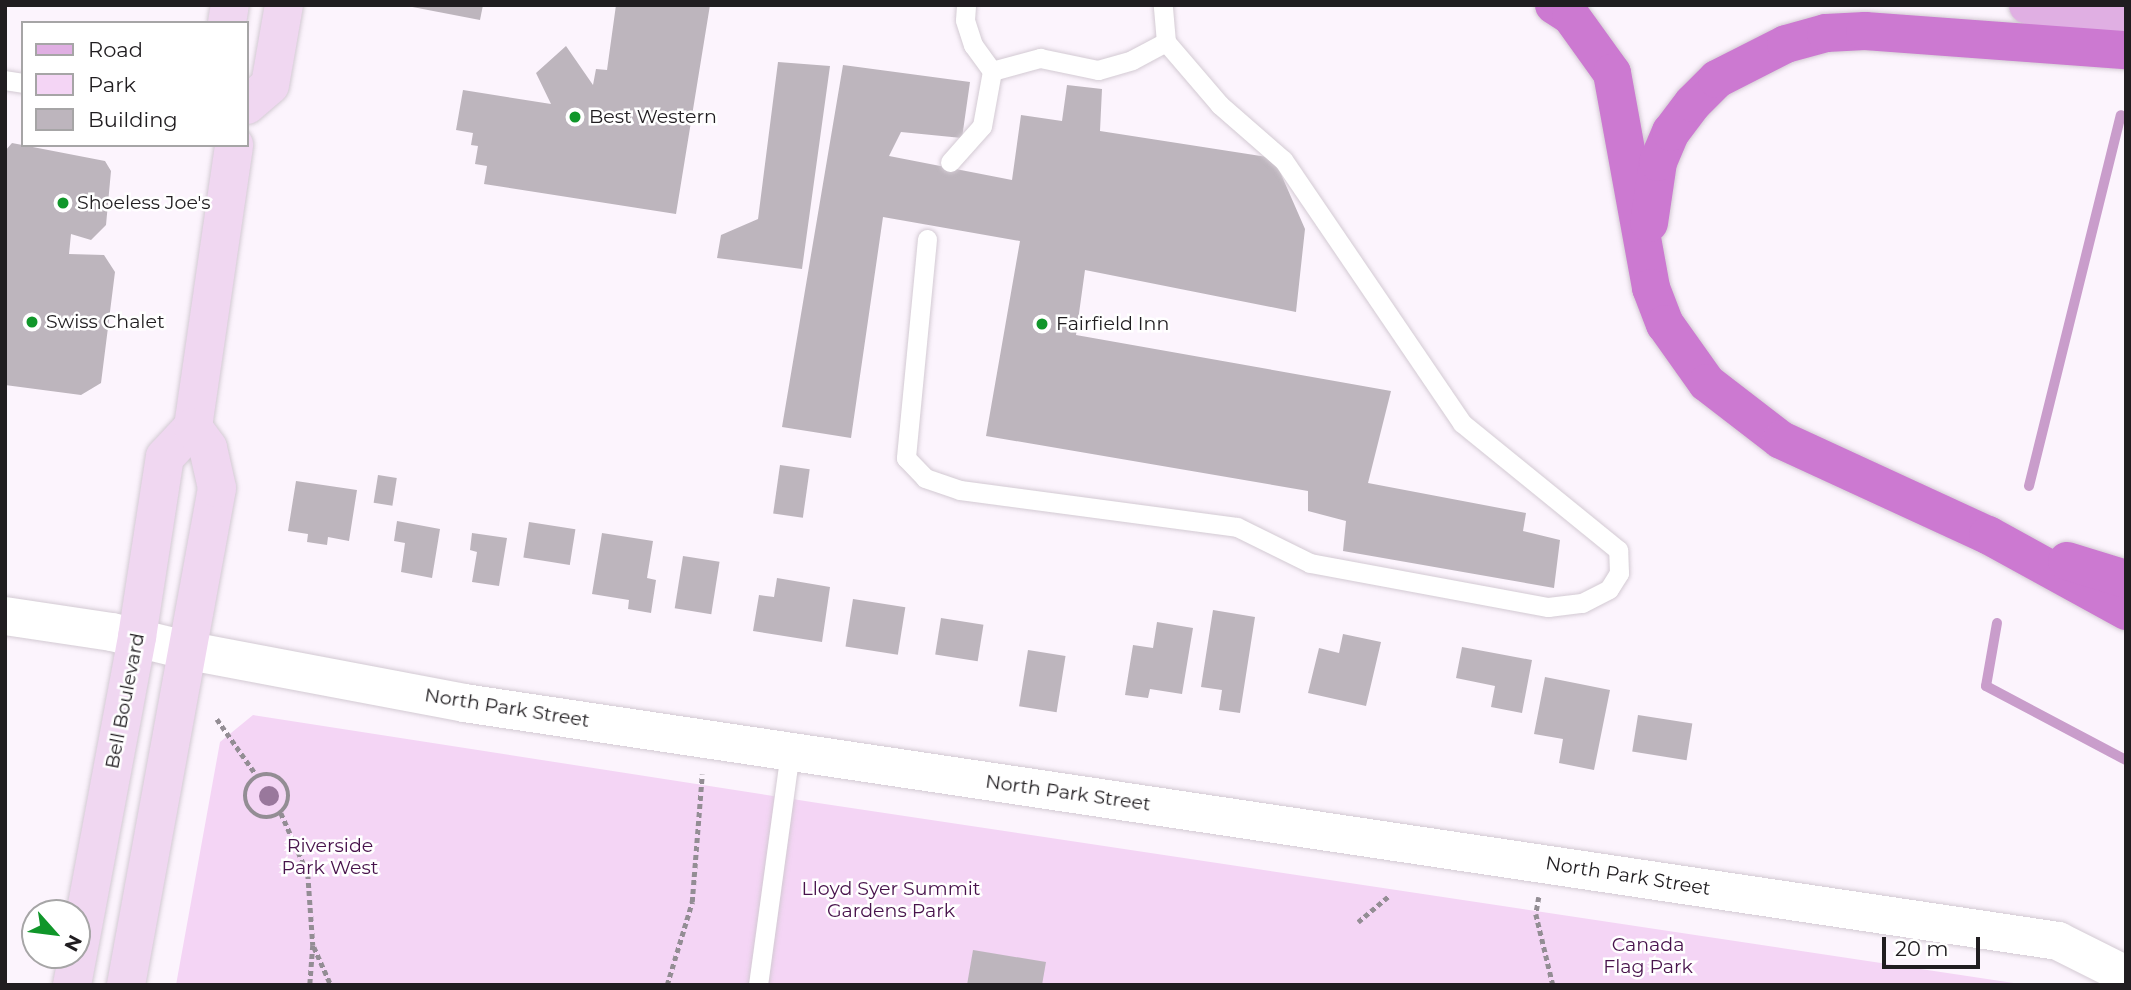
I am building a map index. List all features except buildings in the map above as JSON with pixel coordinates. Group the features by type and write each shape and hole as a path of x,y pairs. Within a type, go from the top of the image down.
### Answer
{"highway":[{"path":"1554,5 1579,24 1612,73 1651,288 1665,324 1686,357 1740,412 1832,466 1988,535 2126,611"},
{"path":"1651,288 1651,191 1671,132 1717,79 1752,59 1826,33 1865,31 2126,50"},
{"path":"1988,535 2126,579"}],"main road":[{"path":"248,104 270,85 284,5"},
{"path":"2028,5 2126,21"},
{"path":"126,985 190,650 217,488 208,447 193,427 234,147"},
{"name":"Bell Boulevard","path":"72,985 137,637 165,457 193,427"}],"street":[{"name":"North Park Street","path":"5,616 137,637 190,650 464,703 2058,941 2126,975"}],"lane":[{"path":"950,162 982,126 992,71 973,45 965,20 967,5"},
{"path":"927,239 906,458 925,478 960,490 1237,527 1310,563 1548,607 1583,603 1609,589 1619,573 1618,550 1462,423 1283,160 1220,105 1166,42 1163,5"},
{"path":"992,71 1040,58 1098,70 1166,42"},
{"path":"758,985 790,751"}],"path":[{"path":"217,719 257,776"},
{"path":"667,985 692,902 705,738"},
{"path":"274,774 287,784 289,800 281,813 265,818 247,805 246,788 257,776 274,774"},
{"path":"281,813 308,874 313,945 310,985"},
{"path":"1358,922 1390,895"},
{"path":"1536,914 1553,985"},
{"path":"313,945 331,985"}],"green space":[{"path":"253,715 2027,985 176,985 220,742"}],"waterway":[{"path":"2029,486 2121,115"},
{"path":"1997,623 1986,686 2126,760"}],"place":[{"name":"Best Western","path":"575,117"},
{"name":"Shoeless Joe's","path":"63,203"},
{"name":"Swiss Chalet","path":"32,322"},
{"name":"Fairfield Inn","path":"1042,324"}],"park label":[{"name":"Riverside Park West","path":"330,857"},
{"name":"Lloyd Syer Summit Gardens Park","path":"891,900"},
{"name":"Canada Flag Park","path":"1648,956"}]}
